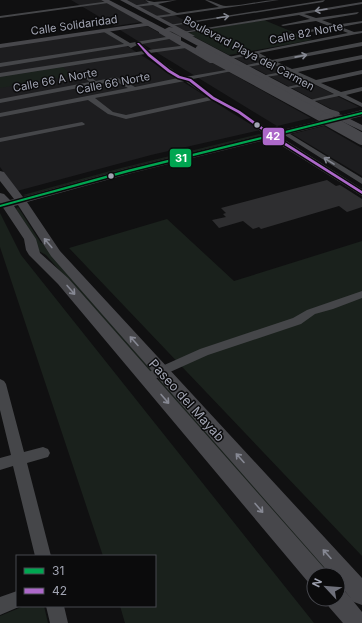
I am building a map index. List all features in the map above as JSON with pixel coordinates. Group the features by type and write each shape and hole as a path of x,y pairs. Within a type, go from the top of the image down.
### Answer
{"highway":[{"path":"116,0 143,12 168,30 360,137"},
{"path":"106,1 149,23 168,30 174,30 338,116"}],"main road":[{"name":"Boulevard Playa del Carmen","path":"123,0 143,12 157,17 168,30 186,46 294,106 360,137"},
{"name":"Calle Solidaridad","path":"0,44 149,23"},
{"name":"Boulevard Playa del Carmen","path":"168,30 184,32 268,76 310,101"},
{"path":"294,106 305,106 310,101"},
{"path":"338,116 362,106"},
{"path":"6,200 128,171 321,120 362,112"},
{"path":"338,116 362,128"},
{"name":"Paseo del Mayab","path":"1,176 6,200 55,253 310,567"},
{"name":"Paseo del Mayab","path":"153,374 362,594"},
{"path":"344,607 357,623"}],"street":[{"path":"147,0 206,28"},
{"path":"134,6 175,0"},
{"path":"157,17 277,0"},
{"path":"323,0 361,13"},
{"path":"0,65 138,43 168,30 192,22 323,0 330,1 341,6"},
{"path":"0,17 106,1"},
{"path":"206,2 220,1"},
{"path":"267,1 362,37"},
{"path":"212,2 254,21"},
{"path":"184,32 362,3"},
{"path":"143,12 174,8"},
{"path":"283,25 361,13"},
{"path":"267,19 318,41"},
{"path":"300,33 362,22"},
{"path":"105,30 129,45 145,52"},
{"name":"Calle 82 Norte","path":"231,57 362,32"},
{"path":"138,43 145,52 169,71 190,80 213,98 362,182"},
{"path":"306,43 357,65"},
{"path":"249,66 362,44"},
{"path":"0,76 186,46"},
{"path":"254,53 316,82 362,106"},
{"path":"268,76 362,57"},
{"name":"Calle 66 Norte","path":"0,115 230,70"},
{"path":"289,88 362,72"},
{"path":"83,74 95,83"},
{"name":"Calle 66 A Norte","path":"0,100 118,79 134,89"},
{"path":"310,101 362,89"},
{"path":"90,98 110,114 116,117 126,117 213,98"},
{"path":"0,140 82,124"},
{"path":"274,132 280,140 362,194"},
{"path":"333,175 346,172"},
{"path":"153,374 204,352 297,322 311,312 329,307 362,294"},
{"path":"0,384 2,397 20,459 43,555"},
{"path":"0,464 43,453"},
{"path":"0,606 16,599"},
{"path":"55,607 59,623"}],"shaded area":[{"path":"71,0 101,0 142,22 115,26"},
{"path":"125,0 144,0 202,29 185,31"},
{"path":"264,20 312,40 229,55 187,33"},
{"path":"147,26 311,118 277,126 120,30"},
{"path":"105,32 260,130 151,155 17,191 0,167 0,47"},
{"path":"253,54 359,107 337,112 233,57"},
{"path":"63,67 72,76 0,88 0,77"},
{"path":"324,126 362,148 362,176 292,134"},
{"path":"259,134 263,135 131,167 26,196 23,195 121,168"},
{"path":"18,207 41,243 45,244 153,370 149,373 46,255 37,250 35,238 16,209"},
{"path":"0,213 21,255 314,623 125,623 120,607 156,607 156,555 103,555 0,247"},
{"path":"167,219 234,281 362,241 362,556 69,248"},
{"path":"158,380 161,380 326,567 320,567"},
{"path":"22,607 44,607 48,623 0,623 0,616"}],"building":[{"path":"327,180 336,186 340,185 362,199 362,207 347,212 339,206 261,229 259,227 253,229 243,221 219,228 212,220 226,217 223,214 226,213 221,208"}],"transit line":[{"name":"42","path":"138,43 149,55 169,71 179,77 190,80 213,98 239,112 271,135 362,193"},
{"name":"31","path":"0,206 128,171 362,113"}]}
